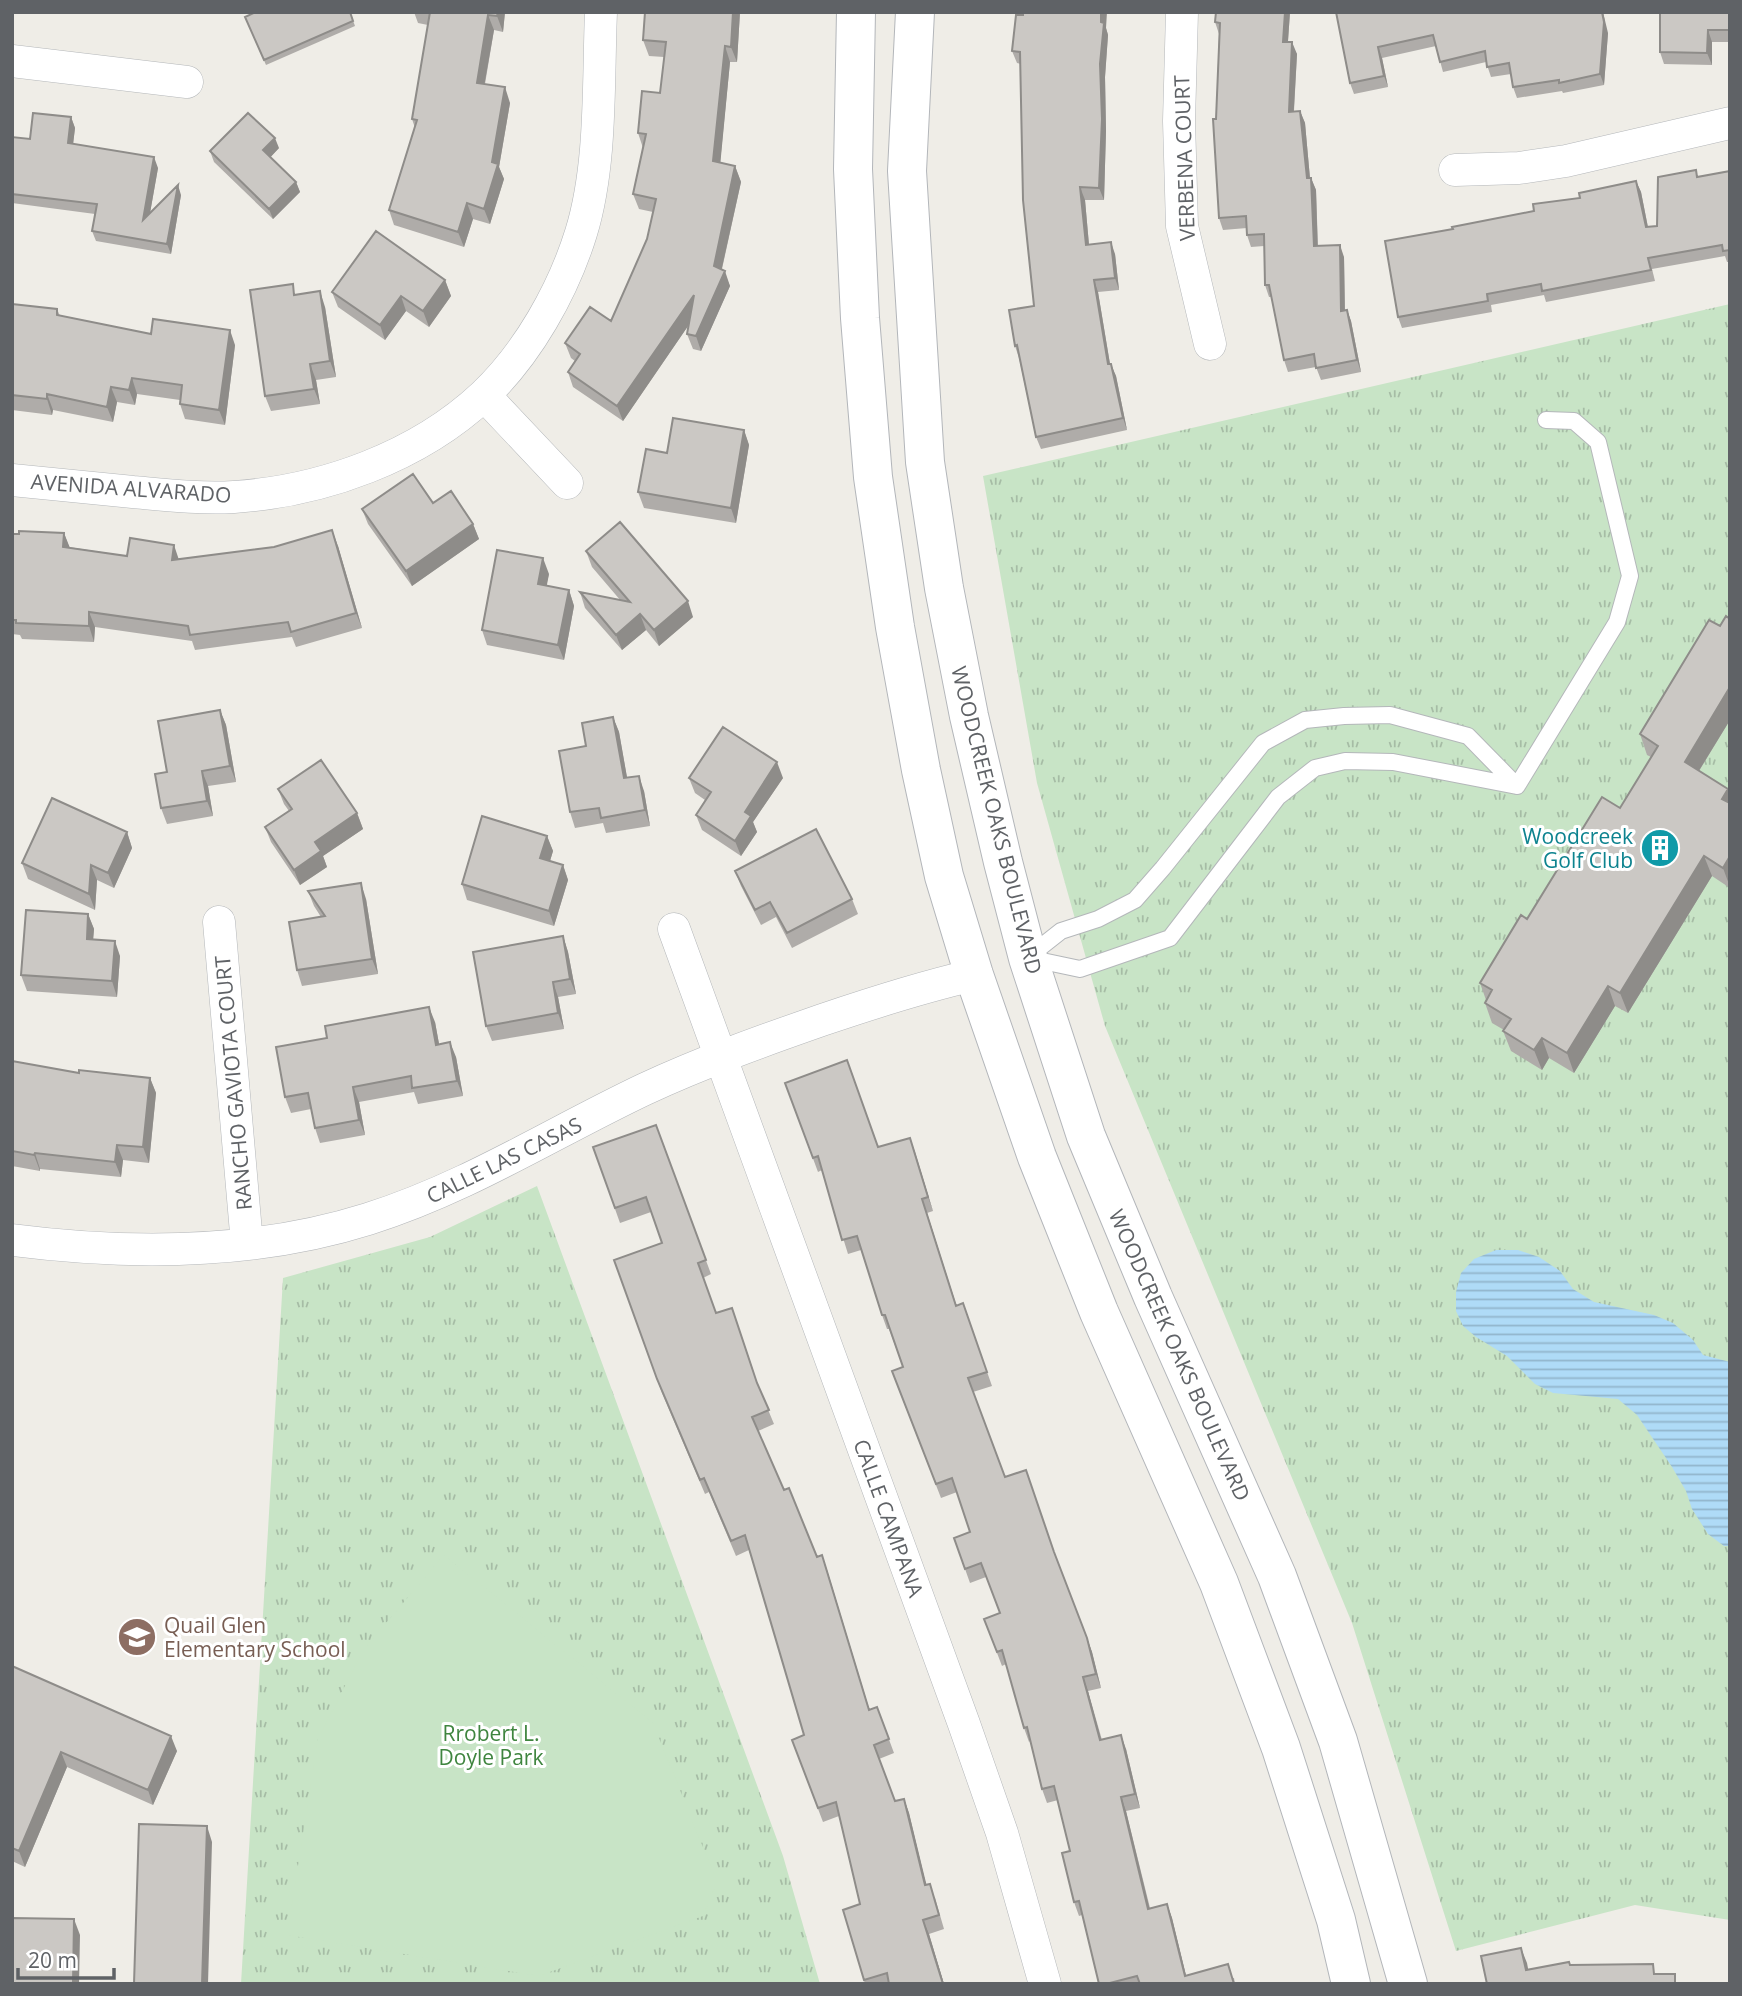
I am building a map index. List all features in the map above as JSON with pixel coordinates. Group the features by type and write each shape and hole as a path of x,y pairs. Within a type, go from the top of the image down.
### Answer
{"main road":[{"path":"856,12 853,169 860,317 873,477 895,627 921,770 944,876 974,975 1037,1157 1100,1312 1219,1583 1281,1748 1336,1920 1351,1984"},
{"name":"WOODCREEK OAKS BOULEVARD","path":"915,12 907,171 925,462 944,588 969,716 1003,862 1028,958 1086,1136 1153,1297 1277,1576 1338,1741 1408,1984"},
{"path":"974,975 1028,958"}],"street":[{"name":"AVENIDA ALVARADO","path":"12,480 178,496 233,497 286,490 344,476 400,452 444,426 484,395 514,359 543,317 566,271 581,232 592,184 601,12"},
{"name":"VERBENA COURT","path":"1182,12 1179,121 1182,226 1210,344"},
{"path":"12,61 187,82"},
{"path":"1455,170 1519,168 1566,161 1730,123"},
{"path":"484,395 567,484"},
{"name":"RANCHO GAVIOTA COURT","path":"219,922 247,1244"},
{"name":"CALLE CAMPANA","path":"674,929 998,1821 1045,1984"},
{"name":"CALLE LAS CASAS","path":"12,1240 116,1250 247,1244 366,1220 483,1174 644,1090 721,1056 921,988 974,975"}],"lane":[{"path":"1517,786 1617,622 1630,576 1598,442 1574,421 1546,420"},
{"path":"1028,958 1061,931 1098,919 1135,900 1264,743 1305,720 1390,715 1468,736 1517,786"},
{"path":"1028,958 1080,969 1170,938 1278,797 1315,768 1345,761 1393,762 1517,786"}],"green space":[{"path":"1730,304 1730,1920 1635,1905 1456,1951 1352,1623 1105,1026 1037,783 983,476"},
{"name":"Rrobert L. Doyle Park","path":"537,1186 783,1856 820,1984 241,1984 283,1278 430,1237"},
{"path":"444,1555 653,1723 717,1882 703,1916 539,1976 287,1935 318,1739 363,1650"}],"water":[{"path":"1496,1250 1518,1250 1539,1257 1560,1271 1573,1289 1594,1302 1654,1315 1673,1323 1693,1340 1703,1355 1730,1362 1730,1546 1724,1546 1708,1534 1692,1509 1686,1491 1672,1467 1637,1415 1618,1399 1553,1393 1535,1384 1507,1356 1463,1326 1456,1311 1456,1292 1461,1273 1474,1259"}],"building":[{"path":"256,12 350,12 353,21 264,60 245,17"},
{"path":"430,12 498,12 497,16 488,15 477,83 505,87 492,162 498,164 484,209 467,203 458,232 389,210 417,120 412,119"},
{"path":"645,12 733,12 731,47 725,46 713,161 735,166 714,266 725,271 696,336 687,334 694,295 617,406 568,372 580,354 565,343 590,307 611,321 647,239 656,199 633,194 646,134 638,133 642,91 660,93 666,42 643,40"},
{"path":"1023,12 1101,12 1101,22 1104,23 1100,64 1102,119 1099,188 1080,187 1086,245 1111,242 1115,278 1094,280 1108,364 1111,364 1123,418 1036,437 1009,310 1034,306 1023,200 1020,52 1012,51 1016,15 1023,15"},
{"path":"1216,12 1285,12 1283,42 1292,42 1289,112 1300,111 1307,178 1311,178 1314,246 1340,245 1341,311 1347,310 1357,360 1316,368 1314,354 1284,360 1269,285 1265,285 1264,234 1247,235 1246,216 1219,218 1213,119 1216,119 1220,23 1215,22"},
{"path":"1336,12 1602,12 1604,22 1600,74 1559,83 1559,80 1513,87 1509,63 1487,67 1485,51 1440,62 1433,35 1378,47 1384,76 1350,83"},
{"path":"1660,12 1730,12 1730,30 1708,30 1707,53 1660,52"},
{"path":"33,113 71,117 68,143 154,157 143,220 178,185 167,244 92,231 97,204 12,194 12,137 30,139"},
{"path":"248,113 275,138 263,150 296,182 269,209 210,151"},
{"path":"1696,170 1697,177 1730,171 1730,250 1723,251 1722,245 1648,258 1651,270 1542,291 1541,284 1487,294 1488,301 1398,317 1385,241 1534,211 1533,204 1580,198 1579,193 1636,181 1646,227 1657,226 1658,177"},
{"path":"376,231 445,280 423,311 401,296 380,325 332,292"},
{"path":"293,284 294,295 320,291 330,361 310,364 314,389 265,396 250,290"},
{"path":"12,304 57,309 57,315 151,334 153,319 230,330 219,410 180,404 182,385 132,378 129,390 111,387 107,407 47,394 47,399 12,395"},
{"path":"673,418 744,430 731,508 638,492 646,449 667,453"},
{"path":"413,474 433,503 451,491 473,524 406,571 362,509"},
{"path":"620,522 688,601 654,630 640,614 616,635 580,592 630,602 586,551"},
{"path":"332,530 356,613 291,632 288,622 190,635 188,626 89,612 89,626 16,623 16,620 12,620 12,534 19,534 19,531 64,533 63,547 127,556 130,538 174,545 172,560 274,547"},
{"path":"497,550 543,558 538,584 569,590 558,645 482,630"},
{"name":"Woodcreek Golf Club","path":"1726,616 1730,619 1730,687 1685,762 1728,789 1722,799 1730,803 1730,856 1723,868 1704,856 1620,993 1608,986 1567,1053 1542,1038 1534,1050 1503,1031 1511,1019 1485,1003 1492,990 1480,983 1521,915 1527,919 1602,797 1620,808 1658,746 1640,734 1709,620 1720,626"},
{"path":"220,710 230,766 202,771 207,801 161,808 155,774 167,772 158,721"},
{"path":"613,717 624,778 639,776 645,810 601,818 599,808 570,812 559,751 586,746 582,723"},
{"path":"723,727 777,762 745,812 751,816 735,841 696,815 711,792 689,778"},
{"path":"321,760 357,813 315,842 321,851 294,870 265,827 292,809 278,789"},
{"path":"52,798 127,832 108,873 91,865 89,894 22,863"},
{"path":"482,816 547,836 540,858 563,865 549,911 462,884"},
{"path":"816,829 852,899 787,933 770,902 755,910 735,871"},
{"path":"361,883 372,959 297,970 289,922 325,916 308,891"},
{"path":"26,910 88,914 87,939 115,941 112,981 21,975"},
{"path":"563,936 570,979 553,982 558,1013 486,1026 473,952"},
{"path":"429,1007 436,1045 450,1042 457,1081 412,1088 411,1076 353,1087 359,1120 315,1128 308,1093 285,1097 276,1047 327,1038 325,1026"},
{"path":"847,1060 878,1147 910,1138 928,1197 922,1199 956,1306 963,1303 987,1372 968,1378 1005,1477 1026,1470 1087,1638 1096,1674 1083,1677 1100,1740 1121,1735 1135,1794 1121,1797 1148,1909 1167,1904 1185,1976 1228,1964 1234,1984 1140,1984 1137,1976 1099,1984 1079,1901 1074,1902 1062,1853 1070,1851 1054,1786 1042,1789 1027,1727 1024,1728 1002,1650 997,1652 984,1619 1000,1613 981,1563 965,1569 954,1538 970,1532 952,1478 936,1484 892,1371 903,1367 885,1315 882,1315 857,1236 842,1240 818,1156 813,1158 785,1083"},
{"path":"12,1061 79,1073 79,1070 150,1078 143,1147 117,1145 115,1162 12,1151"},
{"path":"656,1125 706,1260 698,1263 716,1313 732,1308 769,1410 752,1417 784,1490 789,1488 817,1557 822,1555 869,1710 877,1707 889,1739 874,1745 895,1801 904,1799 925,1885 930,1884 939,1915 923,1920 943,1984 889,1984 887,1973 864,1980 843,1910 860,1904 836,1802 818,1808 792,1740 804,1735 745,1535 731,1541 704,1478 700,1480 657,1379 614,1260 662,1243 646,1197 615,1208 593,1147"},
{"path":"12,1666 171,1736 148,1790 61,1752 19,1851 12,1848"},
{"path":"139,1824 207,1826 202,1984 134,1984"},
{"path":"12,1918 74,1919 73,1984 12,1984"},
{"path":"1521,1948 1526,1970 1569,1962 1570,1965 1653,1964 1654,1974 1675,1974 1675,1984 1487,1984 1481,1956"}],"place":[{"name":"Woodcreek Golf Club","path":"1660,848"},
{"name":"Quail Glen Elementary School","path":"137,1637"}]}
